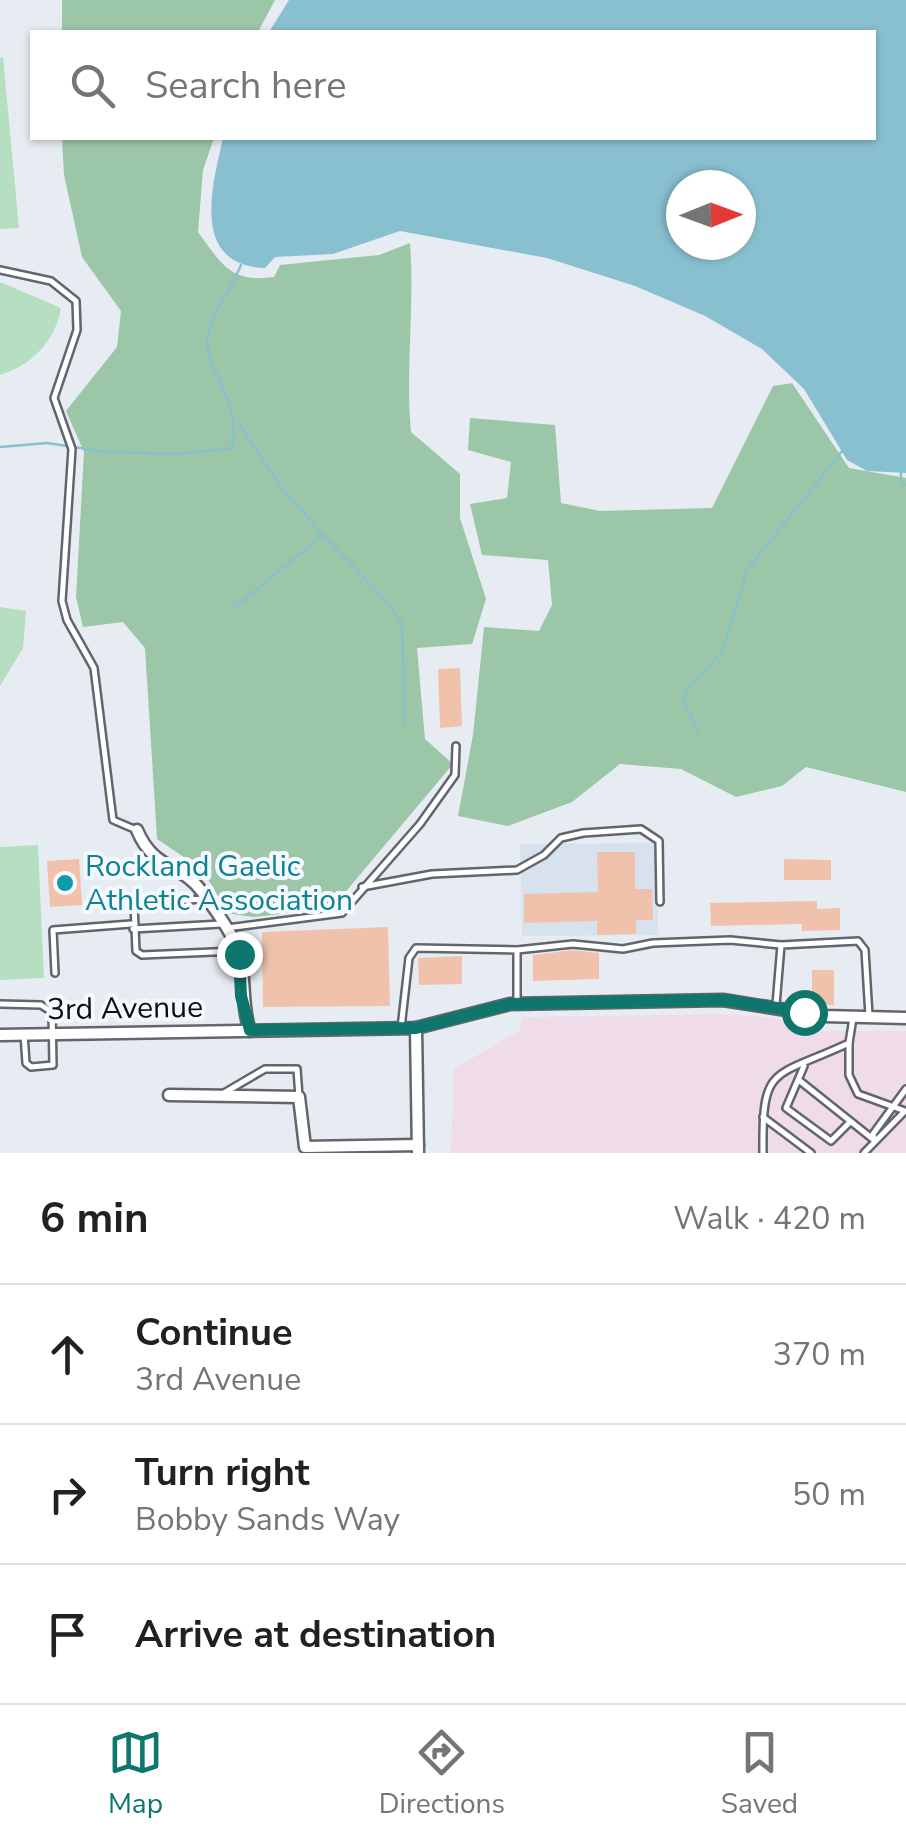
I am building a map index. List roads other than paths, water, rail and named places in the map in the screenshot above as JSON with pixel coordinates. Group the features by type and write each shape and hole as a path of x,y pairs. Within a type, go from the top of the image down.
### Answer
{"street":[{"path":"137,830 153,859 191,879 238,951 250,1030"},
{"name":"3rd Avenue","path":"0,1035 416,1028 492,1006 723,1000 853,1018 906,1018"},
{"path":"169,1096 299,1097 305,1148 418,1149 416,1028"}],"lane":[{"path":"0,270 51,281 76,301 77,330 54,398 72,449 73,472 62,601 67,620 94,668 113,820 137,830"},
{"path":"55,973 53,930 223,926 342,913 420,824 455,775 456,746"},
{"path":"362,887 432,874 517,870 544,855 561,838 640,829 658,841 660,902"},
{"path":"207,899 134,903 136,951 142,955 238,951"},
{"path":"401,1028 409,958 416,948 517,950 573,944 623,949 711,941 862,944 870,1019"},
{"path":"776,1005 781,944"},
{"path":"517,950 518,1004"},
{"path":"0,1004 41,1005 52,1012 56,1061 48,1067 26,1063 24,1034"},
{"path":"800,1081 874,1140 881,1140 905,1110 895,1104 869,1102 855,1090 848,1043 853,1018"},
{"path":"764,1153 767,1086 848,1043"},
{"path":"805,1063 800,1081 784,1102 786,1108 832,1141 850,1122"},
{"path":"220,1095 265,1070 296,1069 299,1097"},
{"path":"864,1153 906,1089"},
{"path":"763,1117 810,1153"}],"water":[{"path":"289,0 906,0 906,473 867,471 847,460 804,389 762,349 705,316 635,286 547,258 400,231 333,254 275,257 265,268 241,264 225,253 216,238 212,200 223,140 876,140 876,30 270,30"}],"waterway":[{"path":"0,447 47,443 107,452 179,454 232,448 232,413 211,361 208,336 241,265"},
{"path":"235,607 323,535 281,487 239,424"},
{"path":"698,731 682,697 723,650 747,570 842,451"},
{"path":"901,473 901,484 906,485"},
{"path":"325,537 390,605 402,624 405,725"}],"place":[{"name":"Rockland Gaelic Athletic Association","path":"65,883"}]}
